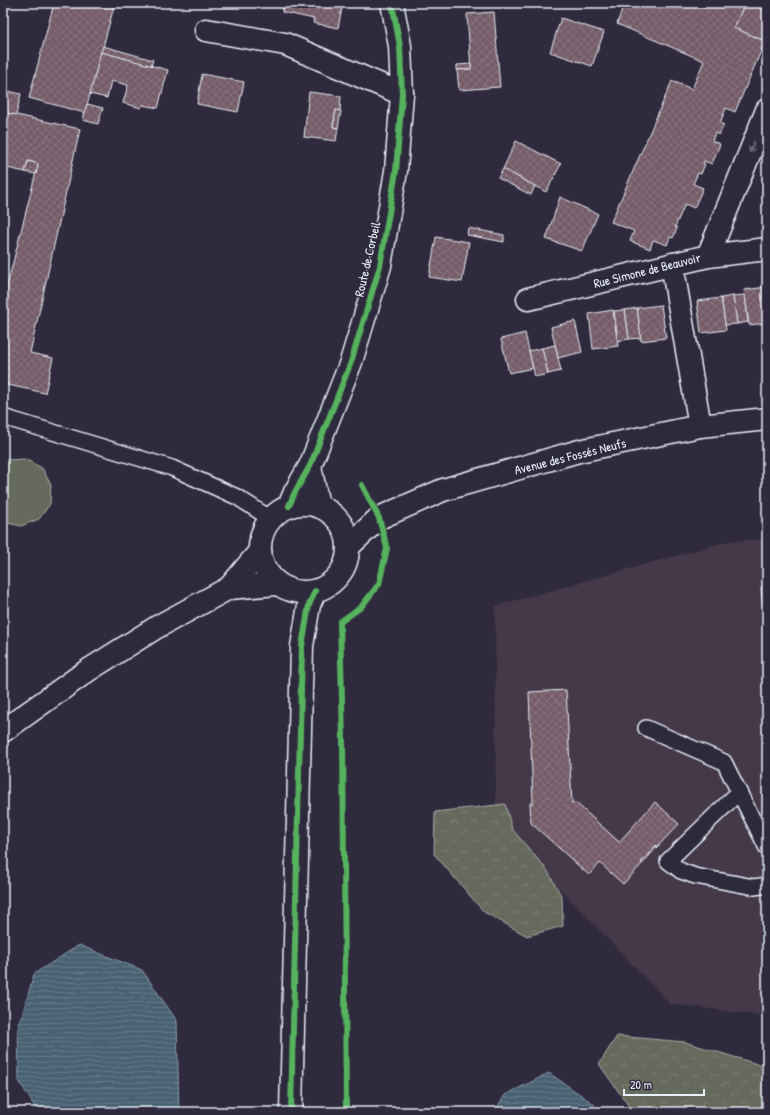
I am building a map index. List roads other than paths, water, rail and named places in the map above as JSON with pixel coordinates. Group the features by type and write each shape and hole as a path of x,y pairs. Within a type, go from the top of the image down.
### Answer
{"street":[{"name":"Route de Corbeil","path":"289,506 310,466 351,362 380,266 396,171 402,94 400,46 392,3"},
{"path":"206,30 285,44 402,94"},
{"path":"708,256 767,110"},
{"name":"Rue Simone de Beauvoir","path":"528,299 708,256 767,249"},
{"path":"672,264 700,426"},
{"name":"Avenue des Fossés Neufs","path":"349,546 379,518 443,490 579,451 700,426 767,419"},
{"path":"310,466 318,506"},
{"path":"304,503 318,506 331,512 343,526 347,535 349,546 348,558 344,570 326,587 315,591 302,593 289,590 277,584 268,574 262,563 260,551 264,528 270,519 289,506 304,503"},
{"name":"Avenue des Fossés Neufs","path":"336,517 379,518"},
{"path":"3,731 87,671 157,627 229,588 260,551"},
{"path":"229,588 277,584"},
{"path":"291,1112 302,646 309,605 315,591"}],"lane":[{"path":"3,417 172,468 237,497 270,519"},
{"path":"646,728 724,762 767,848"},
{"path":"739,792 668,860 681,871 695,876 754,887 767,885"}],"water":[{"path":"79,945 142,970 177,1021 179,1112 38,1112 19,1081 18,1029 34,974"},
{"path":"549,1073 594,1104 594,1112 494,1112 505,1095"}]}
